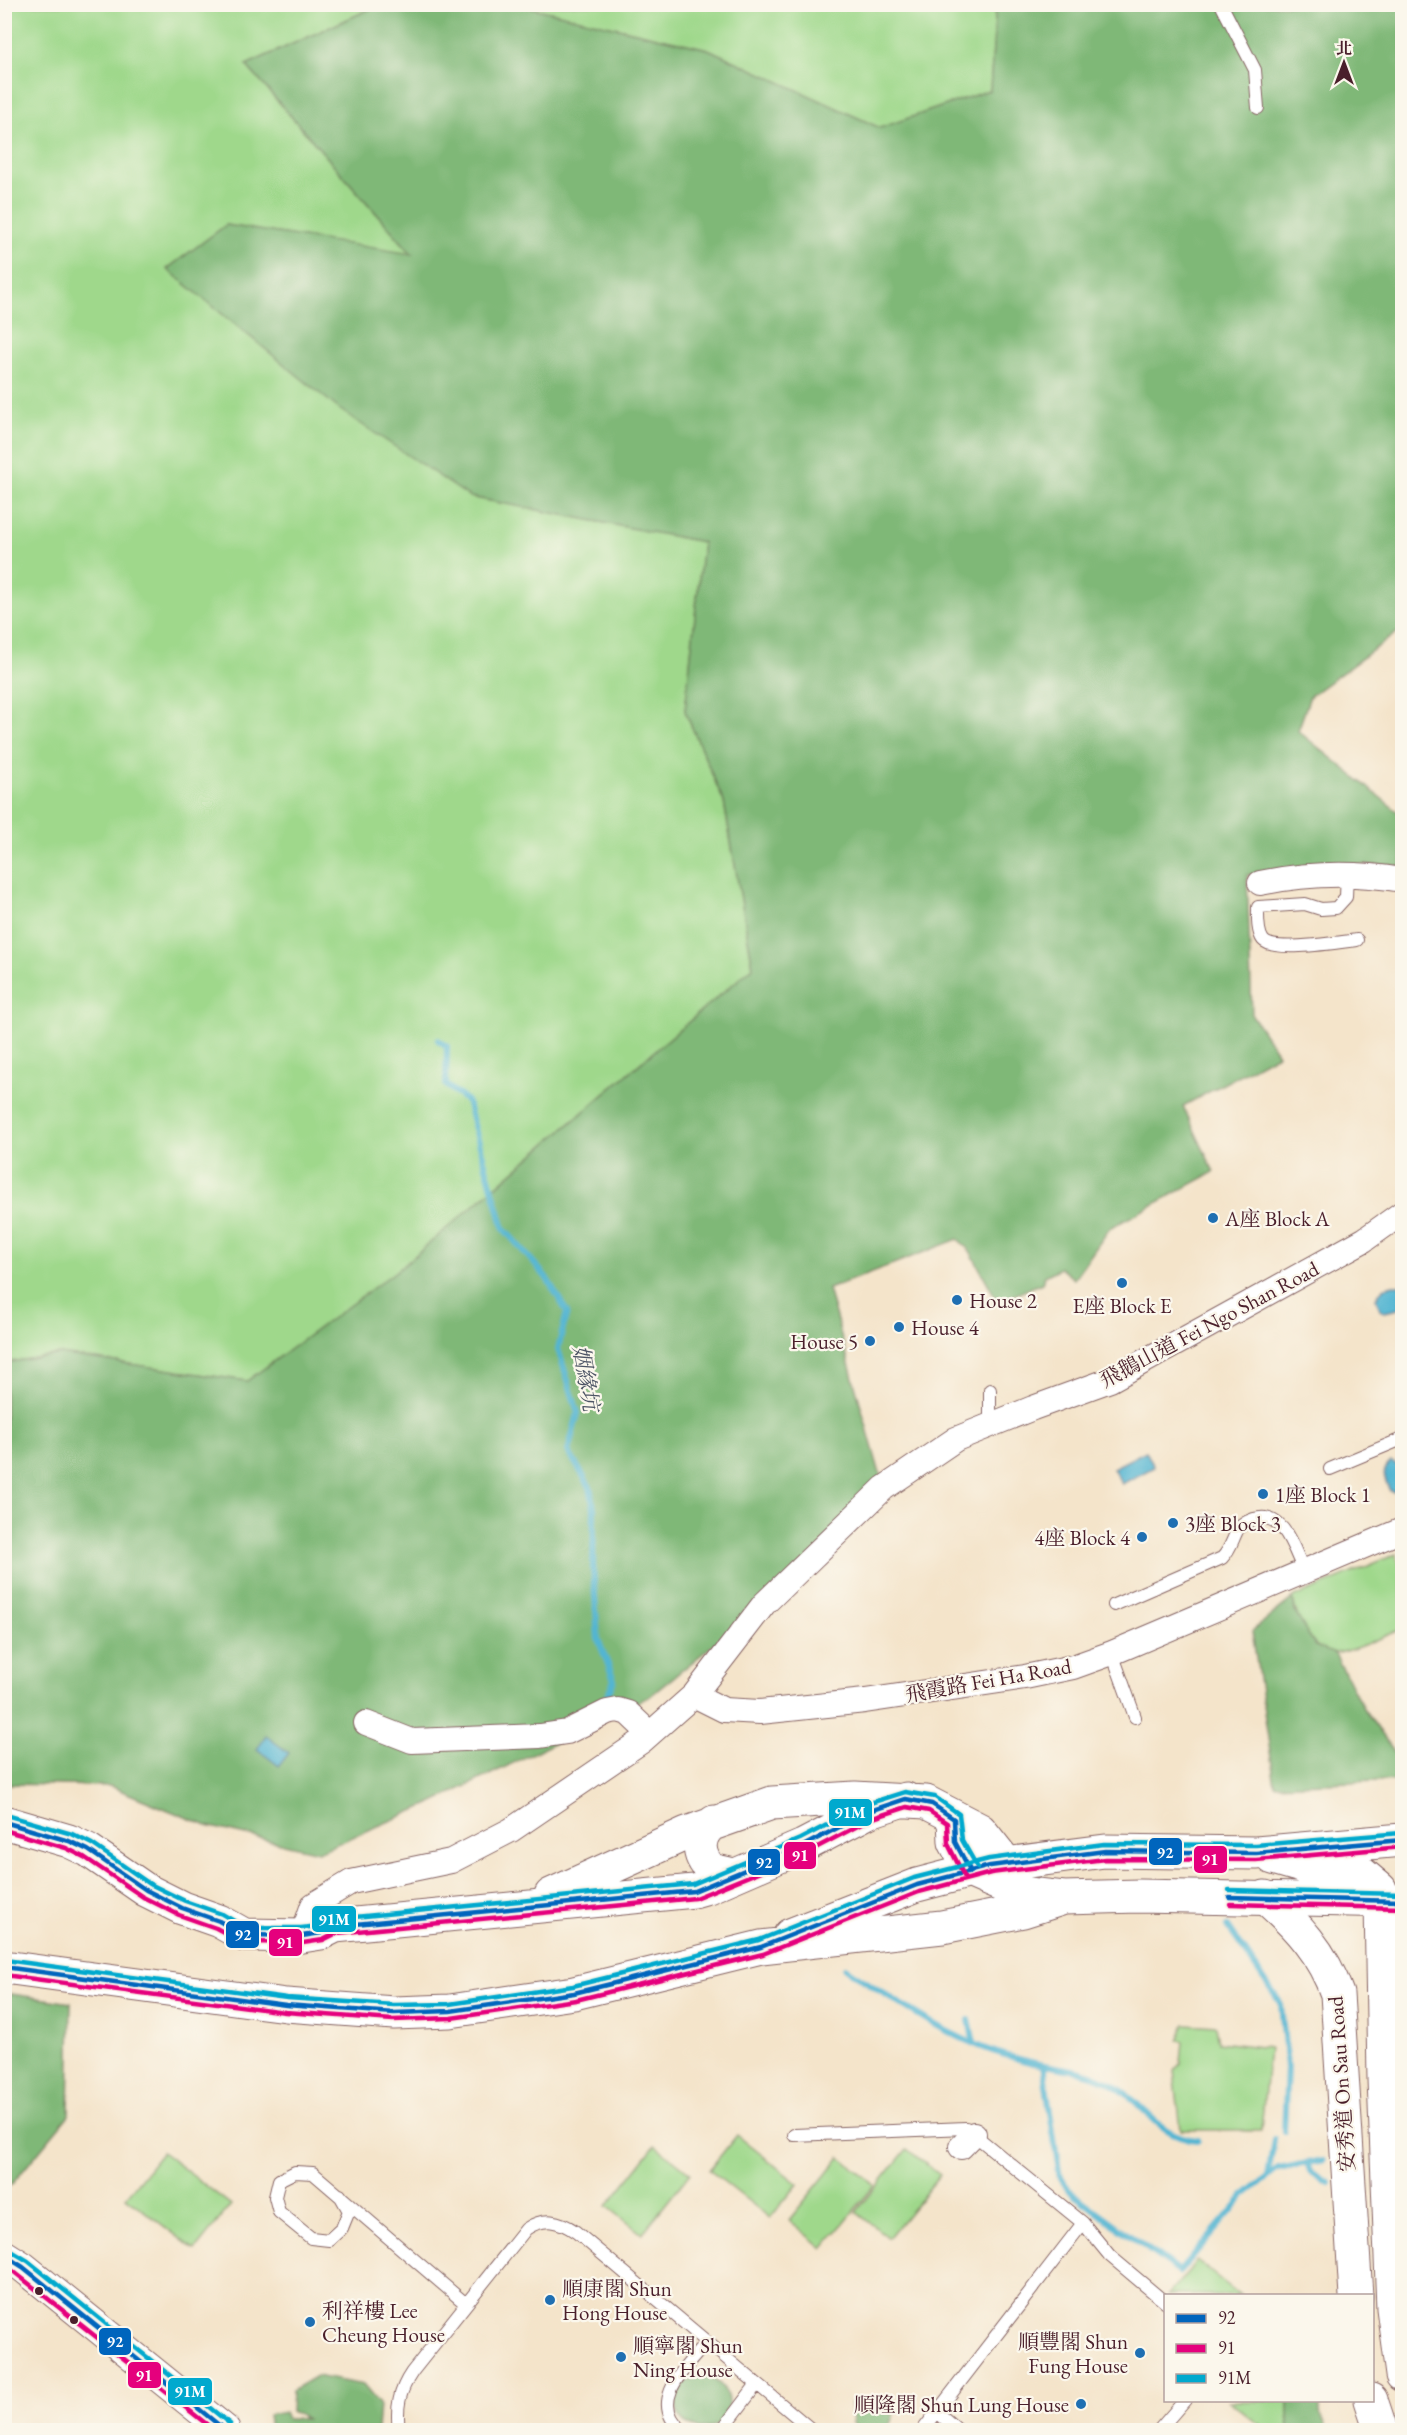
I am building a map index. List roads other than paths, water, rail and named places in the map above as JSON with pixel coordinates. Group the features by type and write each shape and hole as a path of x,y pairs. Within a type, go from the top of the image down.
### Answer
{"main road":[{"path":"528,1905 714,1822 772,1803 855,1798 906,1799 932,1804 954,1819 980,1830 1007,1864"},
{"path":"4,1822 69,1841 88,1850 147,1890 182,1908 219,1921 244,1935 528,1905 694,1891 803,1846 870,1811 906,1799"},
{"path":"954,1819 956,1842 970,1872 1019,1893 1064,1898 1265,1897 1392,1901"},
{"path":"714,1822 701,1838 702,1857 712,1870 734,1875"},
{"path":"761,1947 917,1885 1007,1864 1105,1851 1256,1853 1402,1840"},
{"path":"1256,1853 1318,1871 1361,1873 1392,1901"},
{"name":"安秀道 On Sau Road","path":"1265,1897 1312,1944 1331,1976 1340,2022 1342,2080 1402,2375"},
{"path":"4,1967 286,2005 373,2012 429,2012 504,2005 574,1993 761,1947 942,1927 1023,1911 1064,1898"},
{"name":"安秀道 On Sau Road","path":"1357,2294 1379,2262 1384,2079 1393,1946 1392,1901"},
{"path":"1372,2402 1382,2430"}],"street":[{"path":"1260,883 1318,874 1347,873 1402,880"},
{"name":"飛鵝山道 Fei Ngo Shan Road","path":"314,1927 313,1905 351,1882 444,1864 511,1830 650,1734 694,1695 764,1604 884,1488 956,1439 1110,1380 1364,1240 1402,1213"},
{"name":"飛霞路 Fei Ha Road","path":"694,1695 724,1710 760,1712 865,1701 1025,1677 1073,1667 1112,1653 1402,1530"},
{"path":"366,1723 412,1741 540,1736 567,1732 607,1712 618,1710 628,1713 650,1734"},
{"path":"4,2255 23,2266 225,2430"}],"lane":[{"path":"1221,4 1255,70 1258,108"},
{"path":"1347,873 1346,897 1336,908 1321,909 1305,904 1258,907 1259,933 1262,939 1275,946 1357,940"},
{"path":"990,1390 990,1425"},
{"path":"1330,1469 1402,1439"},
{"path":"1114,1605 1222,1558 1230,1550 1239,1528 1259,1517 1271,1519 1281,1525 1304,1571"},
{"path":"1112,1653 1135,1717"},
{"path":"794,2136 966,2128 967,2140 1083,2223 1110,2256 1164,2301"},
{"path":"340,2195 349,2211 342,2228 329,2240 311,2238 279,2212 275,2197 279,2180 295,2172 313,2173 340,2195 466,2304"},
{"path":"399,2430 398,2406 405,2382 526,2229 543,2221 552,2220 561,2222 576,2232 812,2430"},
{"path":"923,2430 1083,2223"},
{"path":"682,2430 670,2415 668,2398 675,2381 706,2343"},
{"path":"722,2430 757,2384"},
{"path":"1159,2430 1183,2402"},
{"path":"937,2412 958,2430"}],"water":[{"path":"1402,1285 1402,1308 1385,1312 1380,1309 1376,1298 1383,1288"},
{"path":"1146,1451 1154,1467 1122,1484 1113,1468"},
{"path":"1391,1462 1400,1466 1401,1493 1390,1491 1385,1479 1386,1469"},
{"path":"266,1736 289,1753 279,1766 257,1749"}],"waterway":[{"name":"姻緣坑","path":"438,1040 447,1046 446,1085 467,1101 504,1229 546,1277 567,1312 558,1349 578,1413 568,1451 590,1487 594,1509 593,1568 598,1639 614,1680 603,1705"},
{"path":"1228,1927 1281,2004 1287,2068 1284,2132"},
{"path":"845,1968 917,2014 975,2044 1038,2064 1082,2072 1105,2080 1130,2097 1170,2132 1198,2140"},
{"path":"969,2020 974,2043"},
{"path":"1043,2065 1060,2178 1073,2194 1179,2272 1244,2196 1278,2169 1323,2160"},
{"path":"1268,2177 1274,2139"},
{"path":"1307,2163 1310,2172 1329,2183"}],"place":[{"name":"A座 Block A","path":"1213,1218"},
{"name":"E座 Block E","path":"1122,1283"},
{"name":"House 2","path":"957,1300"},
{"name":"House 4","path":"899,1327"},
{"name":"House 5","path":"870,1341"},
{"name":"1座 Block 1","path":"1263,1494"},
{"name":"3座 Block 3","path":"1173,1523"},
{"name":"4座 Block 4","path":"1142,1537"},
{"name":"順康閣 Shun Hong House","path":"550,2300"},
{"name":"利祥樓 Lee Cheung House","path":"310,2322"},
{"name":"順豐閣 Shun Fung House","path":"1140,2353"},
{"name":"順寧閣 Shun Ning House","path":"621,2357"},
{"name":"順隆閣 Shun Lung House","path":"1081,2404"}]}
